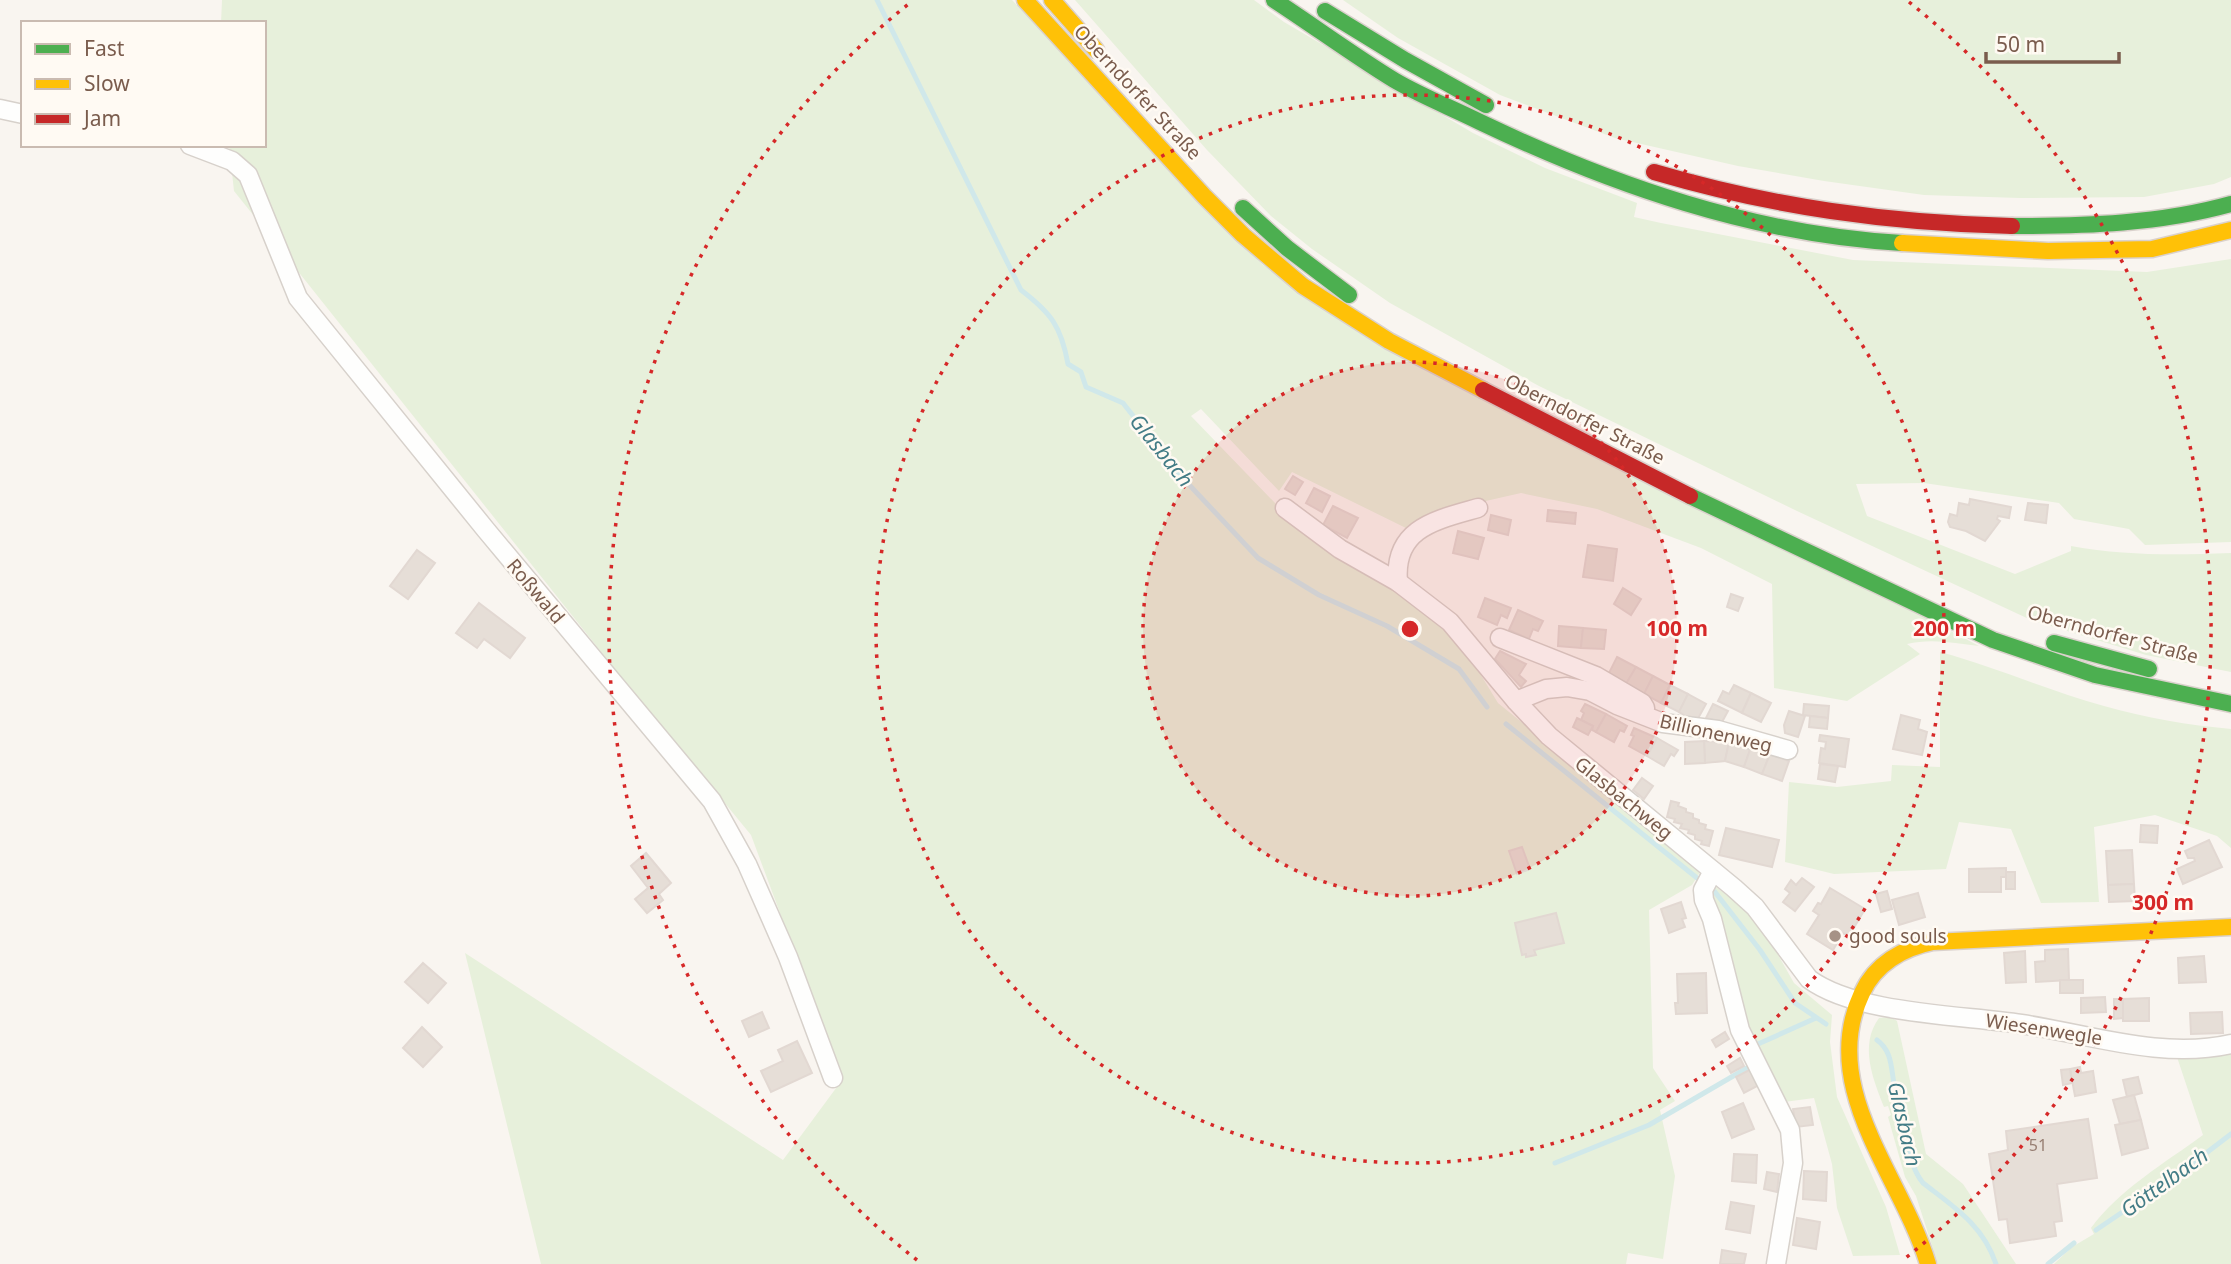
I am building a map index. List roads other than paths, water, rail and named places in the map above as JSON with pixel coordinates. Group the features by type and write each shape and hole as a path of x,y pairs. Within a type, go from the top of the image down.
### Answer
{"main road":[{"name":"Oberndorfer Straße","path":"1025,0 1243,235 1303,286 1389,341 1734,518 1993,640 2095,675 2231,704"},
{"name":"Oberndorfer Straße","path":"1052,0 1106,60"},
{"path":"1274,0 1396,81 1539,150 1627,184 1778,228 1861,241 2048,251 2152,249 2231,230"},
{"path":"1308,0 1363,36 1467,95 1501,111"},
{"path":"1639,167 1686,183 1773,205 1861,218 1955,226 2147,223 2231,204"},
{"path":"1229,194 1305,262 1367,306"},
{"path":"1875,566 1936,595"},
{"name":"Oberndorfer Straße","path":"2044,639 2166,673"},
{"path":"1928,1264 1866,1121 1852,1079 1850,1045 1853,1016 1865,985 1884,963 1906,950 1936,941 2231,927"}],"street":[{"path":"0,109 21,114"},
{"name":"Roßwald","path":"196,147 232,160 248,175 298,298 486,530 712,801 747,864 788,957 834,1078"},
{"name":"Glasbachweg","path":"1285,508 1340,549 1398,582 1450,622 1549,736 1755,908 1809,979 1833,994 1858,1000"},
{"path":"1398,582 1396,566 1406,540 1412,534 1478,508"},
{"name":"Billionenweg","path":"1500,638 1596,676 1642,703 1645,708 1644,715"},
{"name":"Billionenweg","path":"1516,701 1546,689 1567,687 1590,691 1616,705 1663,723 1743,735 1788,751"},
{"path":"1713,871 1703,890 1703,900 1712,919 1740,1030 1790,1130 1793,1163 1776,1264"},
{"name":"Wiesenwegle","path":"1858,1000 1910,1011 2014,1023 2172,1049 2231,1044"}],"waterway":[{"name":"Glasbach","path":"877,0 1021,290 1053,321 1062,340 1068,364 1081,372 1086,387 1123,403 1179,474 1258,558 1319,595 1387,626 1459,669 1487,707"},
{"name":"Glasbach","path":"1506,724 1697,878"},
{"name":"Glasbach","path":"1715,892 1760,950 1795,1003 1826,1024"},
{"path":"1758,1044 1816,1018"},
{"name":"Glasbach","path":"1877,1040 1886,1049 1890,1060 1912,1161 1918,1176 1975,1228 1996,1264"},
{"path":"1555,1163 1649,1125 1747,1068"},
{"name":"Göttelbach","path":"2096,1230 2180,1173 2231,1134"},
{"name":"Göttelbach","path":"2048,1264 2074,1243"}],"place":[{"name":"good souls","path":"1835,936"}]}
